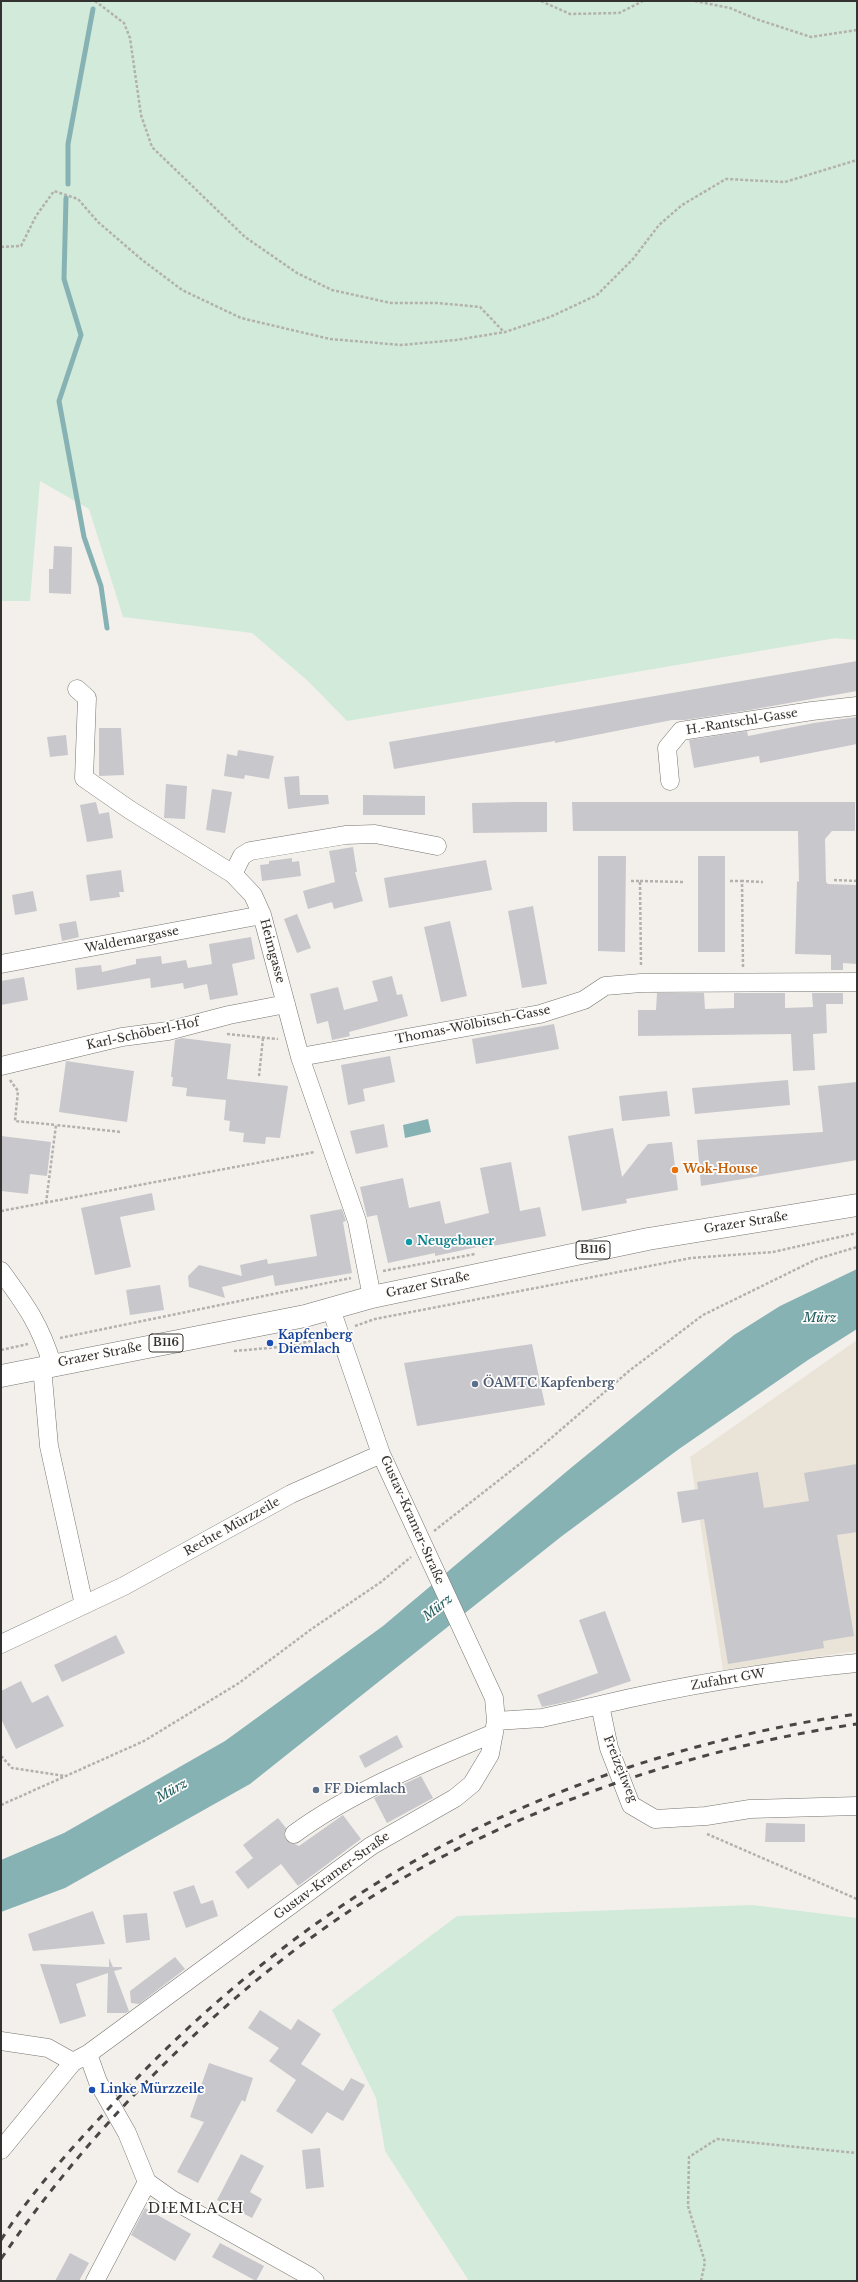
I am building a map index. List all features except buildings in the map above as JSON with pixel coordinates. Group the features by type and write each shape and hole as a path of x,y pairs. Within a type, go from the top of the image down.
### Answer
{"main road":[{"name":"Grazer Straße","path":"1,1376 305,1316 372,1297 648,1239 857,1205"}],"street":[{"name":"Heimgasse","path":"77,689 84,693 87,698 84,778 130,810 233,874 253,895 262,915 298,1049 356,1221 372,1297"},
{"name":"H.-Rantschl-Gasse","path":"670,781 667,748 681,731 812,711 857,706"},
{"path":"233,874 242,856 250,851 345,835 375,834 437,846"},
{"name":"Waldemargasse","path":"1,964 262,915"},
{"name":"Thomas-Wölbitsch-Gasse","path":"298,1049 534,1015 584,1000 605,986 641,983 857,982"},
{"name":"Karl-Schöberl-Hof","path":"2,1066 122,1037 168,1031 196,1023 286,1004"},
{"path":"1,1271 35,1318 45,1341 49,1446 84,1605"},
{"name":"Gustav-Kramer-Straße","path":"81,2058 371,1846 455,1798 472,1784 483,1769 490,1754 495,1727 494,1698 381,1454 331,1309"},
{"name":"Rechte Mürzzeile","path":"1,1644 134,1580 291,1494 381,1454"},
{"name":"Zufahrt GW","path":"600,1705 641,1695 786,1670 857,1663"},
{"path":"294,1834 351,1798 448,1752 495,1727 600,1705"},
{"name":"Freizeitweg","path":"600,1705 609,1748 631,1805 655,1819 706,1816 750,1809 857,1806"},
{"path":"3,2044 48,2048 81,2058 98,2082 127,2132 147,2182 171,2199 310,2276 315,2281"},
{"path":"1,2150 81,2058"},
{"path":"95,2281 147,2182"}],"path":[{"path":"95,1 124,23 130,38 141,115 152,147 245,237 297,273 332,290 391,303 438,303 480,307 504,332"},
{"path":"541,1 570,14 619,13 643,1"},
{"path":"696,1 730,8 756,19 811,37 857,30"},
{"path":"1,247 21,246 36,216 54,191 78,199 98,222 141,259 182,290 241,318 330,339 401,345 456,340 504,332 550,317 597,295 633,259 659,225 682,206 726,179 785,182 857,160"},
{"path":"834,880 857,881"},
{"path":"631,881 684,882"},
{"path":"640,881 641,983"},
{"path":"730,881 763,882"},
{"path":"742,882 743,983"},
{"path":"196,1023 205,1032 264,1038 298,1049"},
{"path":"259,1076 264,1038"},
{"path":"2,1066 11,1083 18,1091 15,1121 121,1132"},
{"path":"46,1203 56,1125"},
{"path":"1,1211 331,1149"},
{"path":"229,1352 292,1346 339,1332 375,1319 683,1259 773,1252 857,1233"},
{"path":"1,1805 144,1741 239,1683 313,1628 381,1582 422,1544 547,1443 629,1371 703,1315 817,1259 857,1247"},
{"path":"1,1756 12,1768 66,1776"},
{"path":"701,1831 857,1899"},
{"path":"701,2281 705,2262 688,2206 688,2157 717,2139 857,2153"}],"shaded area":[{"path":"857,1340 857,1651 723,1670 690,1457"}],"green space":[{"path":"1,1 857,1 857,640 836,638 347,721 309,682 252,633 123,617 89,509 40,481 30,601 1,601"},
{"path":"752,1905 857,1918 857,2281 469,2281 385,2151 376,2098 332,2010 457,1916"}],"water":[{"path":"428,1119 431,1132 405,1138 403,1125"},
{"name":"Mürz","path":"857,1269 857,1329 808,1360 679,1449 562,1536 250,1784 65,1888 1,1912 1,1860 64,1833 225,1741 383,1626 572,1467 734,1335 780,1306"}],"waterway":[{"path":"68,184 68,144 93,9"},
{"path":"66,198 64,279 81,335 59,401 84,537 101,586 107,628"}],"railway":[{"path":"1,2240 25,2205 66,2155 163,2052 219,2000 278,1952 340,1907 398,1870 459,1837 522,1808 588,1782 654,1759 722,1740 790,1725 857,1714"},
{"path":"1,2259 35,2211 73,2164 113,2117 156,2072 247,1988 294,1950 342,1916 399,1881 459,1848 523,1819 589,1793 656,1770 724,1751 791,1735 857,1724"}],"place":[{"name":"Wok-House","path":"675,1170"},
{"name":"Neugebauer","path":"409,1242"},
{"name":"Kapfenberg Diemlach","path":"270,1343"},
{"name":"ÖAMTC Kapfenberg","path":"475,1384"},
{"name":"FF Diemlach","path":"316,1790"},
{"name":"Linke Mürzzeile","path":"92,2090"}],"district":[{"name":"DIEMLACH","path":"196,2209"}]}
